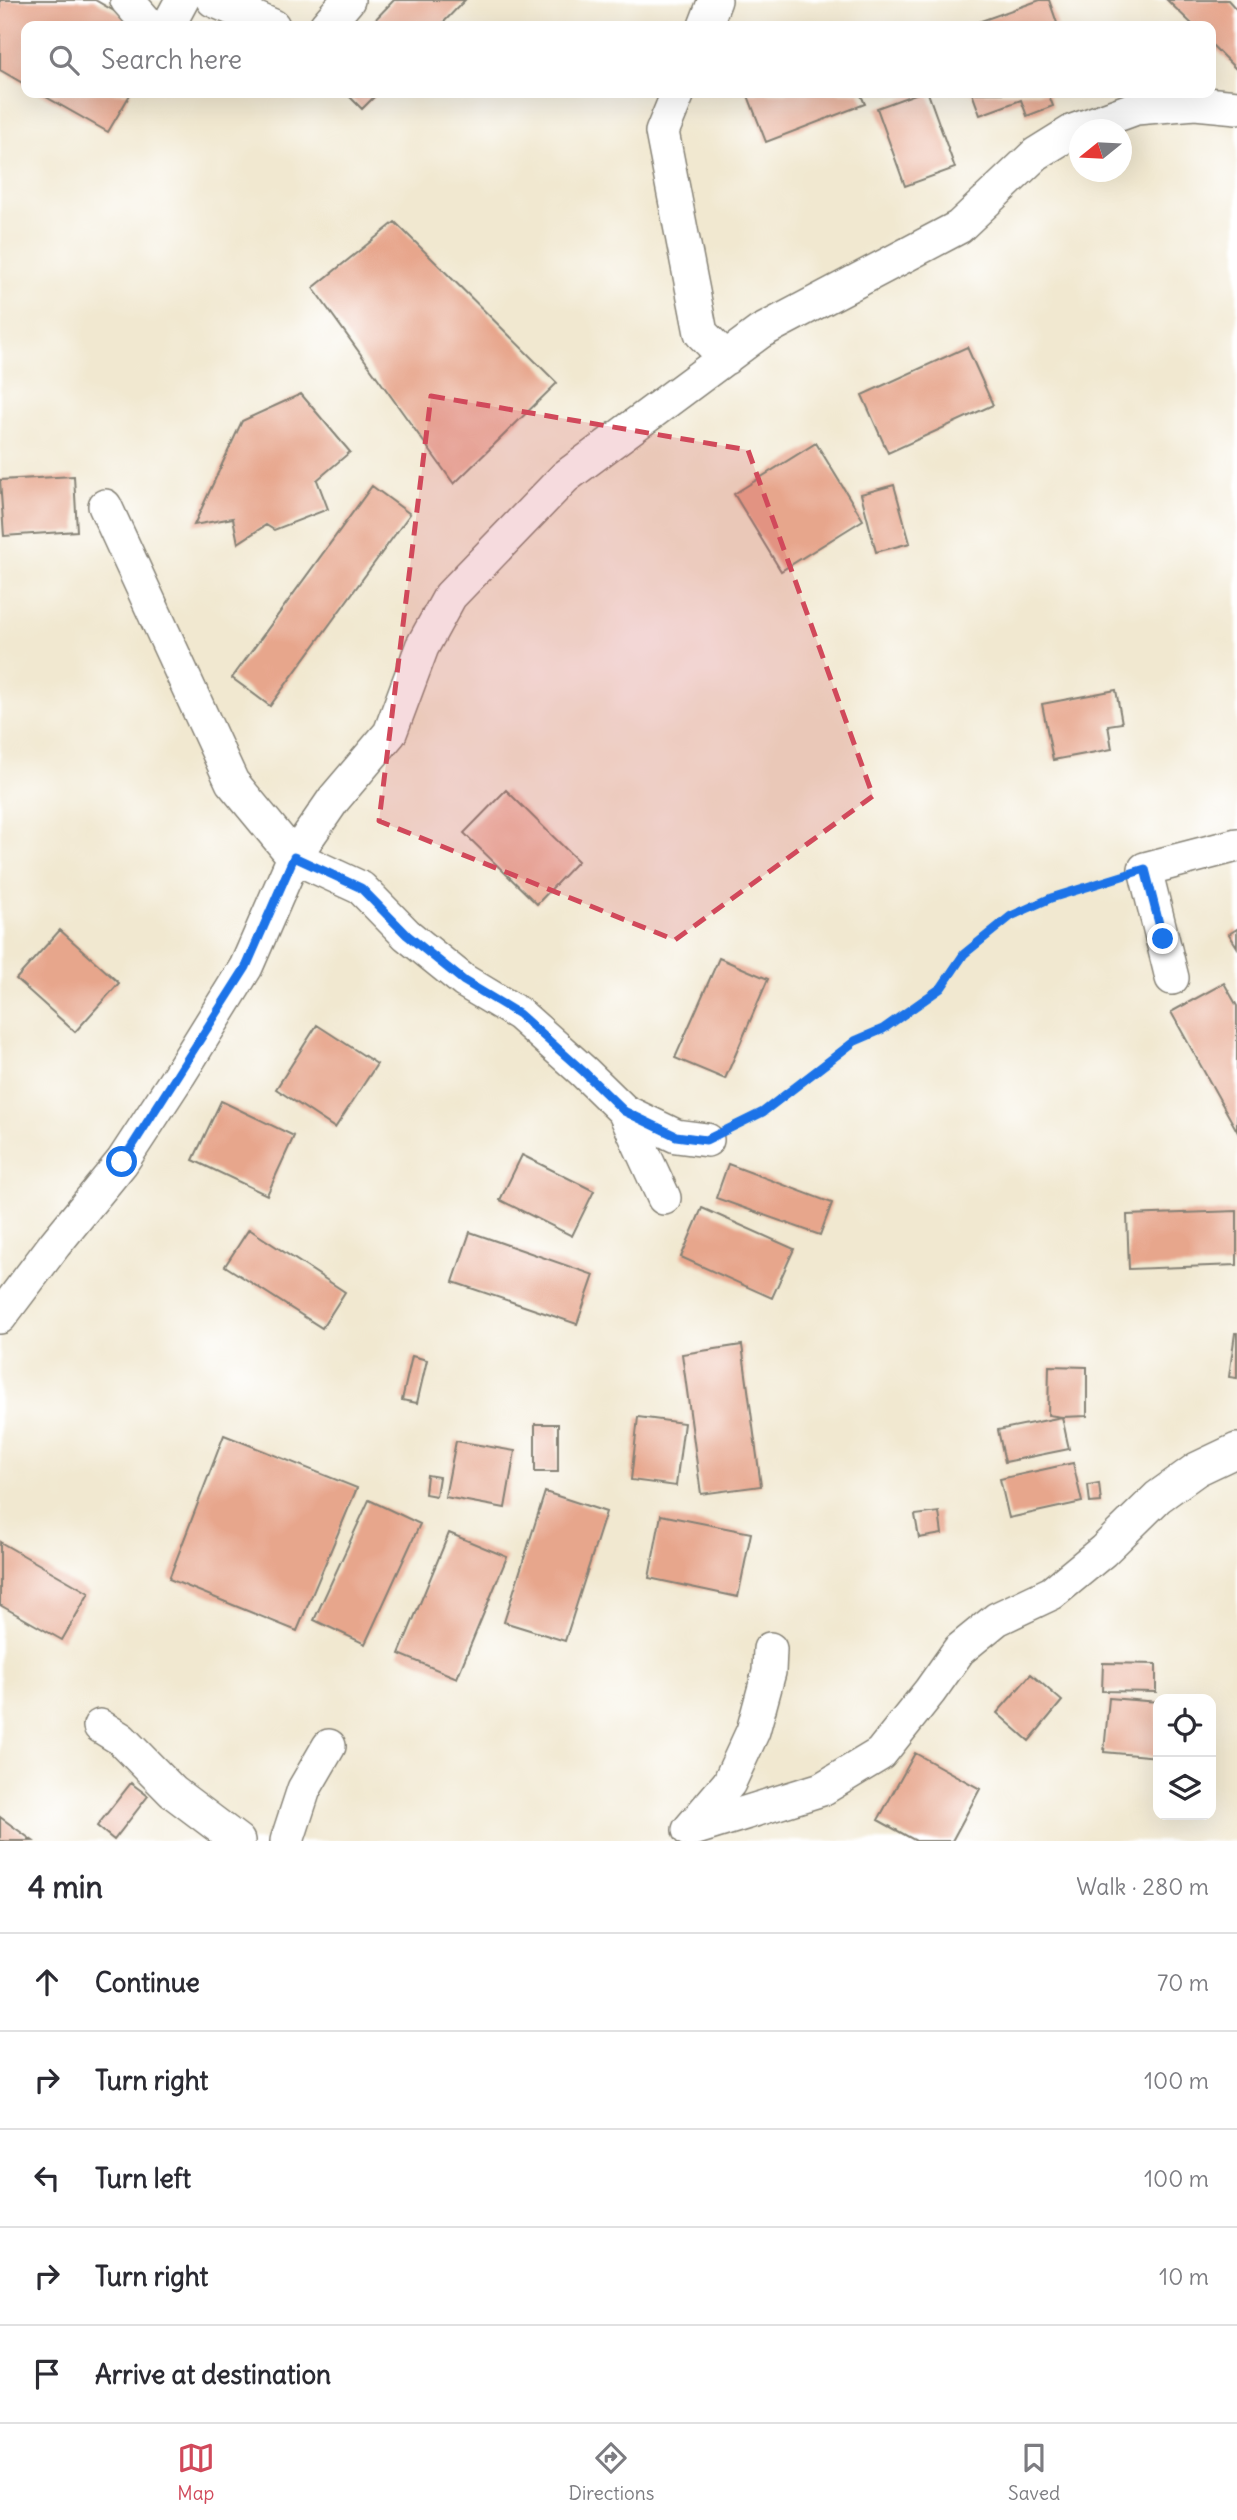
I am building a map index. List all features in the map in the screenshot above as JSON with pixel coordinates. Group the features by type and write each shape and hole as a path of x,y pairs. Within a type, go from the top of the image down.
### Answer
{"street":[{"path":"127,0 146,21"},
{"path":"171,21 182,0"},
{"path":"213,0 261,21"},
{"path":"330,21 348,0"},
{"path":"707,21 715,0"},
{"path":"676,98 662,132 701,333 726,358"},
{"path":"0,1317 122,1162 179,1075 246,967 294,857 334,799 390,733 422,647 450,596 565,477 760,332 959,227 1037,154 1073,131 1136,108 1195,103 1237,107"},
{"path":"105,506 232,782 294,857 361,888 407,935 464,981 519,1014 624,1111 676,1136 706,1140"},
{"path":"1172,978 1145,869 1237,845"},
{"path":"624,1111 664,1198"},
{"path":"686,1835 821,1788 880,1754 930,1691 958,1650 997,1619 1052,1593 1103,1550 1158,1497 1197,1469 1237,1450"},
{"path":"686,1835 729,1783 753,1731 769,1672 770,1649"},
{"path":"100,1726 121,1739 173,1792 238,1841"},
{"path":"287,1841 304,1788 329,1746"}],"path":[{"path":"706,1140 763,1112 855,1041 883,1029 941,988 964,954 1011,916 1051,898 1145,869"}],"highlighted area":[{"path":"431,396 748,450 873,796 675,940 379,821"}],"building":[{"path":"0,0 95,0 131,21 21,21 21,82 0,70"},
{"path":"394,0 465,0 445,21 374,21"},
{"path":"1040,0 1049,0 1056,21 981,21"},
{"path":"1167,0 1228,0 1237,10 1237,70 1216,49 1216,21 1189,21"},
{"path":"48,98 128,98 108,132"},
{"path":"351,98 373,98 362,109"},
{"path":"749,98 862,98 865,104 766,142"},
{"path":"904,98 930,98 955,168 905,186 877,108"},
{"path":"974,98 1050,98 1053,106 1027,116 1021,100 980,115"},
{"path":"395,222 557,383 454,484 313,288"},
{"path":"967,347 993,405 888,453 862,395"},
{"path":"301,394 350,452 317,480 328,509 274,530 266,525 238,543 233,518 194,525 242,421"},
{"path":"816,443 863,520 781,571 734,494"},
{"path":"74,476 77,531 4,536 0,480"},
{"path":"894,485 910,543 876,552 861,494"},
{"path":"372,486 410,514 270,706 232,678"},
{"path":"1116,690 1122,723 1108,725 1112,749 1053,760 1042,704"},
{"path":"506,790 578,861 537,904 464,833"},
{"path":"1237,929 1237,947 1229,934"},
{"path":"60,930 119,983 75,1032 16,979"},
{"path":"719,958 768,979 725,1079 675,1058"},
{"path":"1224,983 1237,1006 1237,1131 1171,1012"},
{"path":"317,1025 377,1064 335,1128 276,1089"},
{"path":"221,1101 294,1136 267,1195 193,1160"},
{"path":"522,1155 594,1191 572,1236 500,1200"},
{"path":"728,1164 832,1203 820,1235 716,1198"},
{"path":"702,1208 794,1249 772,1298 681,1257"},
{"path":"1237,1211 1237,1265 1129,1269 1127,1215"},
{"path":"249,1229 345,1292 322,1328 225,1266"},
{"path":"470,1232 594,1275 577,1324 453,1282"},
{"path":"1237,1333 1237,1378 1229,1377"},
{"path":"742,1345 761,1486 701,1494 682,1354"},
{"path":"412,1356 427,1360 417,1403 402,1400"},
{"path":"1049,1366 1087,1367 1087,1416 1048,1415"},
{"path":"638,1417 684,1423 676,1486 631,1480"},
{"path":"1062,1417 1069,1449 1005,1462 998,1430"},
{"path":"535,1424 558,1424 558,1472 535,1472"},
{"path":"224,1435 357,1488 297,1631 169,1579"},
{"path":"456,1441 515,1451 505,1508 445,1497"},
{"path":"1073,1463 1082,1502 1009,1518 1000,1479"},
{"path":"427,1475 439,1477 436,1496 425,1494"},
{"path":"1099,1483 1101,1502 1090,1503 1088,1485"},
{"path":"545,1492 606,1512 565,1641 504,1622"},
{"path":"369,1500 420,1524 365,1644 314,1620"},
{"path":"939,1512 942,1534 919,1538 915,1515"},
{"path":"661,1515 751,1533 738,1597 649,1578"},
{"path":"449,1533 507,1557 457,1678 399,1654"},
{"path":"0,1542 89,1593 62,1640 0,1605"},
{"path":"1103,1663 1156,1664 1156,1692 1102,1691"},
{"path":"1031,1674 1062,1701 1029,1741 997,1713"},
{"path":"1109,1698 1153,1702 1153,1757 1104,1752"},
{"path":"915,1753 980,1789 952,1841 916,1841 878,1820"},
{"path":"131,1783 148,1796 114,1840 97,1826"},
{"path":"0,1817 33,1841 0,1841"}],"route":[{"path":"122,1162 246,967 294,857 361,888 407,935 464,981 519,1014 624,1111 676,1136 706,1140 763,1112 855,1041 883,1029 941,988 964,954 1011,916 1051,898 1145,869 1163,939"}]}
